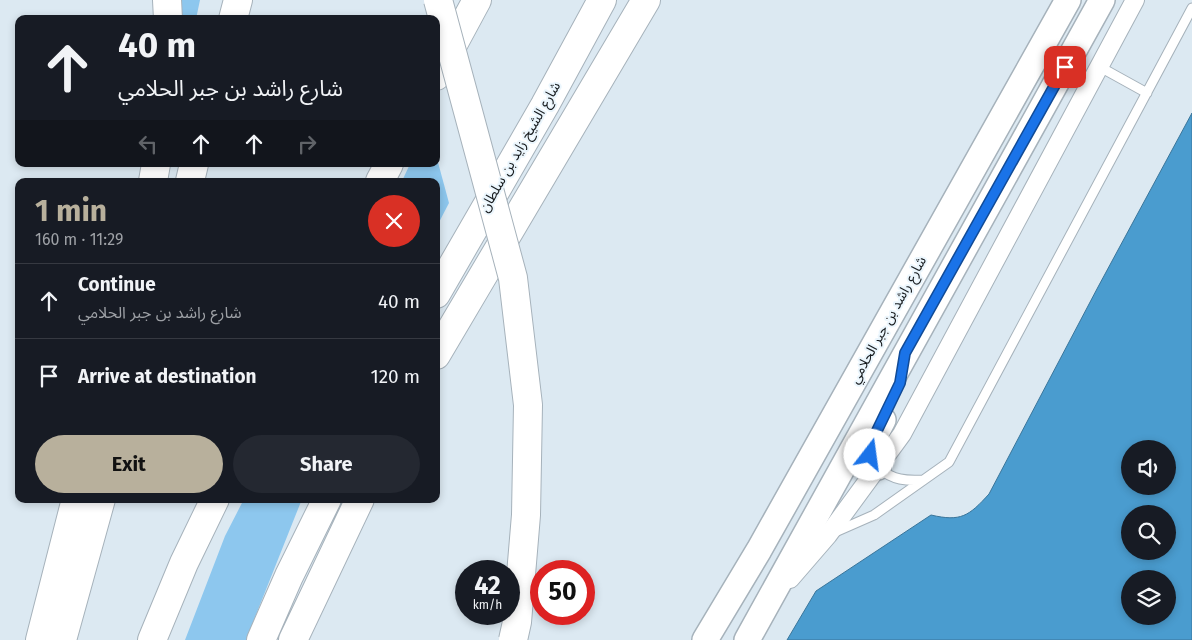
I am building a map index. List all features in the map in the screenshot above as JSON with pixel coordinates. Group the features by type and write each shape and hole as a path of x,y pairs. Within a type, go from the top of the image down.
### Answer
{"highway":[{"path":"167,0 168,15"},
{"path":"234,15 238,0"},
{"path":"438,0 513,278 528,405 526,515 514,640"},
{"path":"440,68 476,0"},
{"name":"شارع الشيخ زايد بن سلطان","path":"440,287 545,105 602,0"},
{"path":"440,348 646,0"},
{"path":"40,640 75,503"},
{"path":"62,640 100,503"},
{"path":"152,640 184,563 213,503"},
{"path":"261,640 289,576 325,503"},
{"path":"293,640 358,503"}],"main road":[{"name":"شارع راشد بن جبر الحلامي","path":"706,640 759,550 1068,0"},
{"path":"747,640 1102,0"},
{"path":"878,467 873,462 870,448 900,383 905,353"}],"street":[{"path":"765,608 828,535 902,434 1135,0"}],"lane":[{"path":"828,535 874,515 949,462 1192,8"},
{"path":"1100,67 1147,93"},
{"path":"878,467 892,478 906,481 923,480"}],"shaded area":[{"path":"181,0 200,0 197,15 182,15"},
{"path":"1192,113 1192,640 787,640 816,591 931,515 950,518 964,515 976,508 989,494"},
{"path":"409,167 439,167 449,203 440,220 440,178 403,178"},
{"path":"242,503 300,503 246,640 185,640 225,536"}],"route":[{"path":"870,455 872,441 900,383 905,353 1065,67"}]}
